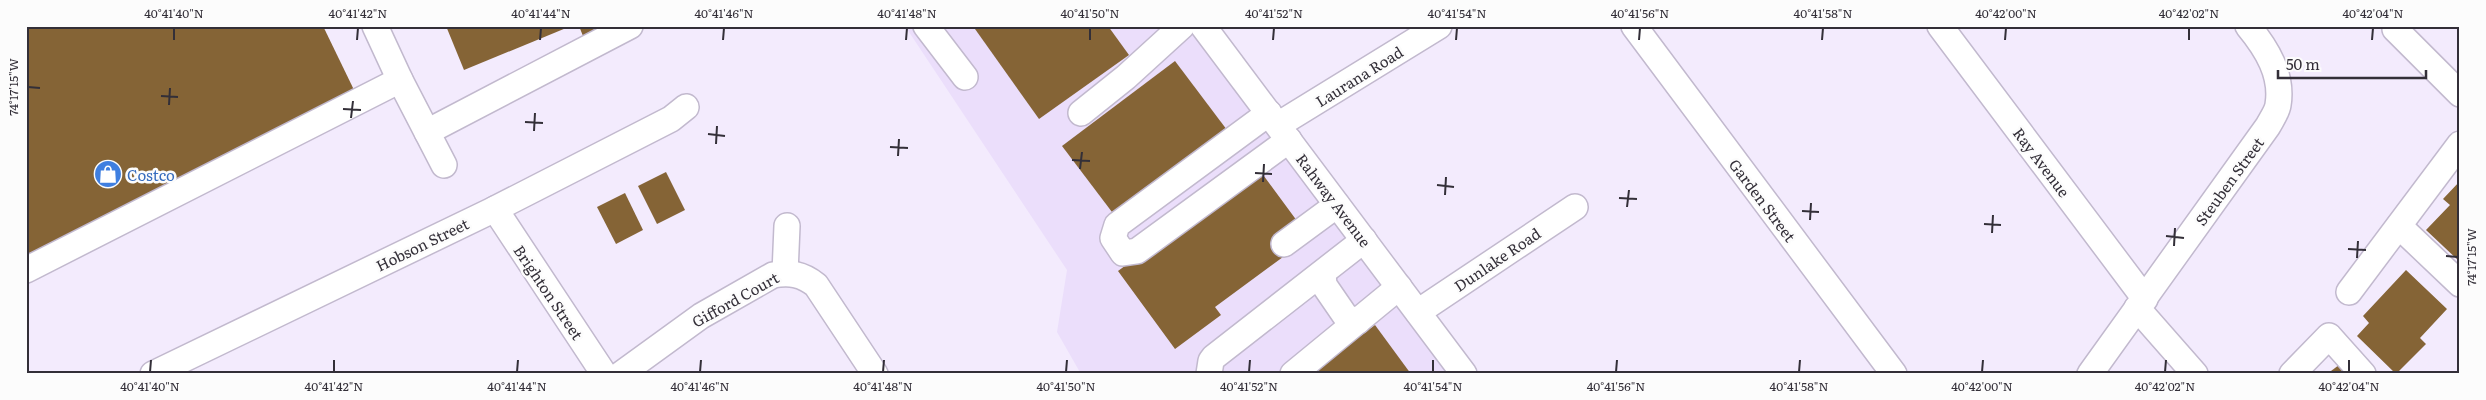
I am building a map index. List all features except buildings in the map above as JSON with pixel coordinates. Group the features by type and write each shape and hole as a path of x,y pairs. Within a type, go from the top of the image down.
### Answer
{"street":[{"path":"375,26 400,80 444,165"},
{"path":"427,132 630,26"},
{"path":"926,26 965,76"},
{"path":"1081,113 1126,77 1182,26"},
{"name":"Rahway Avenue","path":"1203,26 1464,374"},
{"name":"Laurana Road","path":"1278,126 1439,26"},
{"name":"Garden Street","path":"1634,26 1894,374"},
{"name":"Ray Avenue","path":"1940,26 2141,303 2195,374"},
{"name":"Steuben Street","path":"2090,374 2268,126 2278,107 2278,84 2273,64 2248,26"},
{"path":"2395,30 2460,94"},
{"path":"26,270 400,80"},
{"name":"Hobson Street","path":"153,374 495,209 671,119 686,107"},
{"path":"1278,126 1137,251 1123,253 1114,238 1117,225 1278,126"},
{"path":"2349,292 2460,144"},
{"path":"1284,244 1337,205"},
{"name":"Dunlake Road","path":"1418,312 1575,207"},
{"name":"Brighton Street","path":"495,209 604,374"},
{"path":"785,273 787,226"},
{"path":"2399,226 2460,284"},
{"path":"1209,374 1211,361 1214,357 1323,274 1364,240"},
{"name":"Gifford Court","path":"621,374 700,316 773,275 785,273 797,274 816,285 874,374"},
{"path":"1323,274 1324,285 1346,317 1358,321"},
{"path":"1293,374 1399,287"},
{"path":"2292,374 2329,336 2363,374"}],"shaded area":[{"path":"905,26 1203,26 1464,374 1081,374 1057,332 1067,270"}],"place":[{"name":"Costco","path":"108,174"}]}
